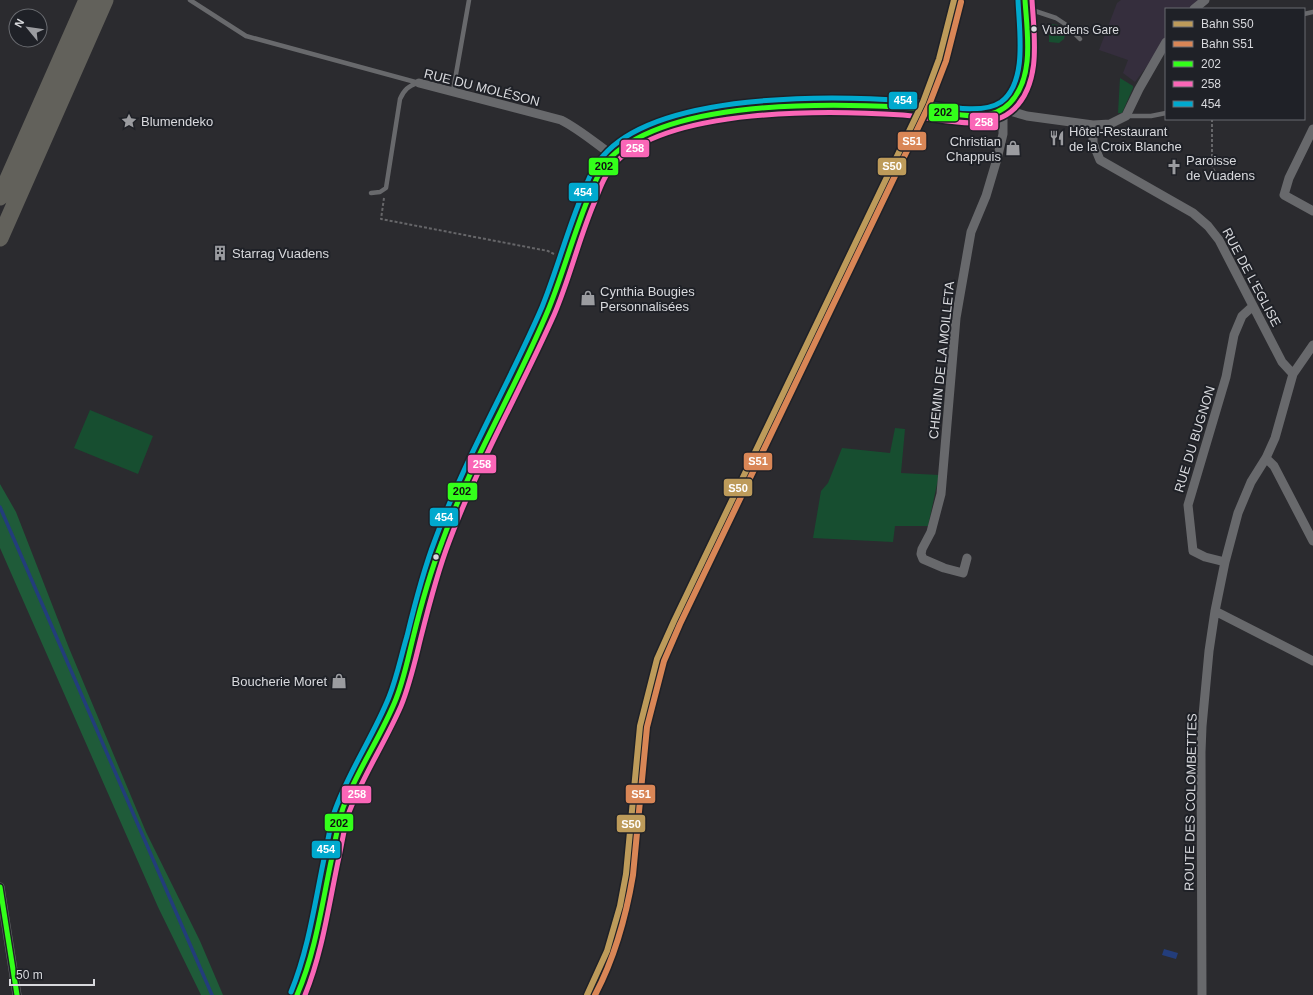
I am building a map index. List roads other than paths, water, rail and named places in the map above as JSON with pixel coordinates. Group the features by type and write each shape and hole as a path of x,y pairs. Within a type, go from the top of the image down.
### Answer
{"highway":[{"path":"0,197 87,0"},
{"path":"0,238 105,0"}],"main road":[{"path":"297,995 304,980 312,954 340,817 352,788 389,716 401,685 425,596 446,531 465,485 559,283 582,212 594,184 606,162 612,155 638,137 663,126 703,116 737,111 795,106 849,105 920,109 951,114 982,116 1003,109 1011,102 1019,91 1026,67 1025,4"}],"street":[{"path":"1195,8 1205,0"},
{"path":"1003,109 1027,116 1094,125 1110,124 1126,116 1139,89 1165,44"},
{"name":"RUE DU MOLÉSON","path":"419,83 561,120 576,128 590,140 612,155"},
{"name":"CHEMIN DE LA MOILLETA","path":"967,558 963,573 944,568 924,559 922,549 931,532 942,494 956,318 971,232 986,196 998,159 1003,134 1003,109"},
{"name":"RUE DE L'EGLISE","path":"1094,125 1093,143 1100,160 1193,213 1208,226 1219,240 1282,362 1293,374"},
{"path":"1313,129 1289,178 1284,195 1313,211"},
{"name":"RUE DU BUGNON","path":"1225,562 1205,557 1193,551 1188,505 1226,377 1234,335 1242,316 1253,306"},
{"name":"ROUTE DES COLOMBETTES","path":"1202,995 1202,739 1209,651 1215,611 1225,562 1238,513 1251,482 1266,458 1275,438 1293,374 1313,345"},
{"path":"1266,458 1274,466 1313,542"},
{"path":"1215,611 1313,661"},
{"path":"0,887 18,995"}],"lane":[{"path":"190,0 246,36 419,83"},
{"path":"453,91 469,0"},
{"path":"1025,4 1056,18 1065,24 1080,39"},
{"name":"RUE DU MOLÉSON","path":"371,193 380,192 386,188 400,99 404,90 419,83"},
{"path":"1126,116 1151,116 1165,113"}],"water":[{"path":"1164,949 1178,953 1176,959 1162,955"}],"waterway":[{"path":"0,507 212,995"}],"rail line":[{"name":"S50","path":"587,995 607,951 620,906 626,874 640,726 657,659 923,102 939,59 954,0"},
{"name":"S51","path":"595,995 614,951 630,891 633,875 647,727 664,661 680,624 929,105 946,61 961,2"}],"place":[{"name":"Vuadens Gare","path":"1034,29"},
{"name":"Blumendeko","path":"129,121"},
{"name":"Hôtel-Restaurant de la Croix Blanche","path":"1057,138"},
{"name":"Christian Chappuis","path":"1013,148"},
{"name":"Paroisse de Vuadens","path":"1174,167"},
{"name":"Starrag Vuadens","path":"220,253"},
{"name":"Cynthia Bougies Personnalisées","path":"588,298"},
{"name":"Boucherie Moret","path":"339,681"}]}
